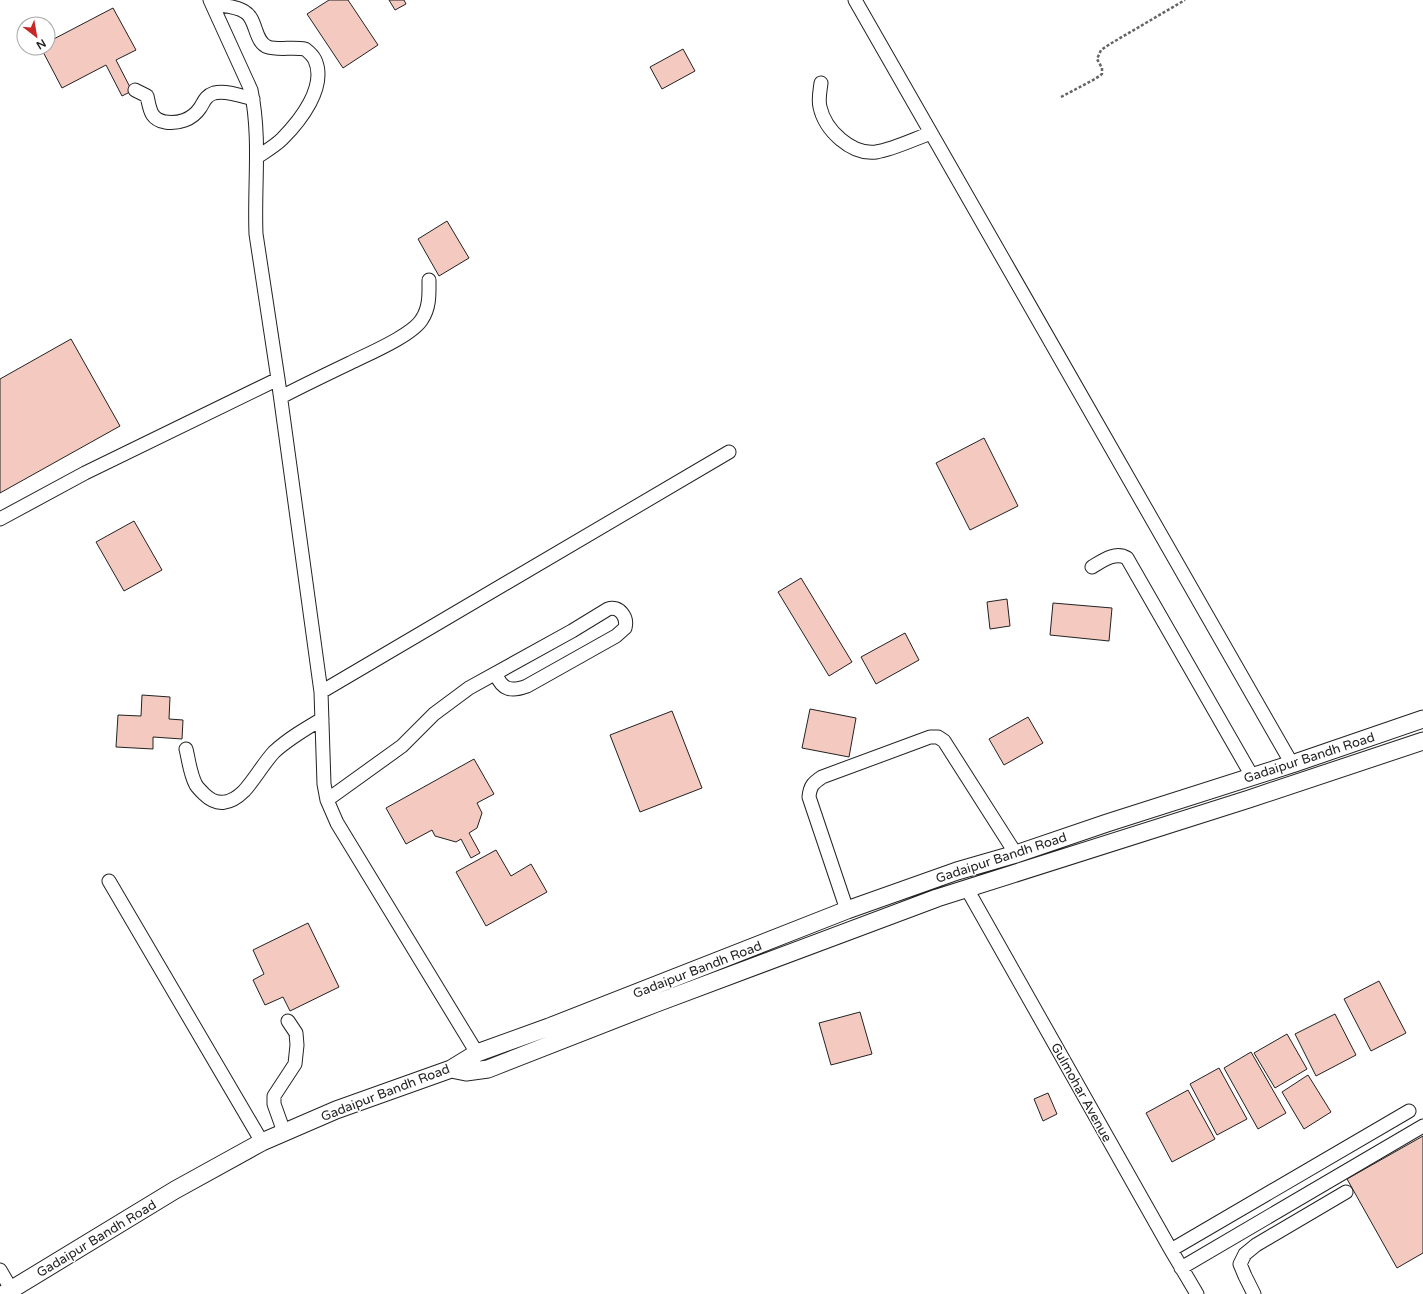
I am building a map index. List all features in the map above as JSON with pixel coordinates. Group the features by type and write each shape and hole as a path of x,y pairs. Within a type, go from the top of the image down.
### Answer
{"street":[{"path":"855,0 1292,764"},
{"path":"211,2 251,90 256,118 256,234 278,379 321,692 324,784 327,800 337,823 477,1053"},
{"path":"211,2 247,12 262,43 269,47 305,49 315,61 318,70 317,85 314,97 301,117 282,139 257,157"},
{"path":"821,83 820,106 825,120 843,141 855,148 866,152 882,150 931,133"},
{"path":"136,90 147,96 152,115 158,120 173,123 186,120 200,108 204,98 214,93 237,94 253,100"},
{"path":"280,396 400,338 422,320 429,300 430,280"},
{"path":"0,519 85,473 278,379"},
{"path":"321,692 729,452"},
{"path":"1092,567 1107,558 1118,555 1126,558 1252,776"},
{"path":"327,800 402,746 434,714 469,688 572,631 608,609 613,608 621,611 626,621 625,628 616,636 520,689 511,690 503,687 496,674"},
{"path":"186,749 197,787 206,796 214,801 223,803 232,800 242,792 272,754 283,743 322,719"},
{"name":"Gadaipur Bandh Road","path":"10,1293 175,1190 262,1142 336,1110 451,1069 463,1060 477,1053 549,1027 847,910 957,871 1016,854 1292,764 1423,719"},
{"path":"847,910 809,797 810,788 813,783 822,777 930,737 938,737 944,741 1016,854"},
{"path":"451,1069 466,1072 488,1069 654,1004 937,898 1249,799 1423,741"},
{"path":"109,881 262,1142"},
{"name":"Gulmohar Avenue","path":"967,889 1197,1294"},
{"path":"284,1132 274,1104 274,1096 295,1064 296,1033 288,1021"},
{"path":"1171,1250 1409,1111"},
{"path":"1182,1268 1423,1126"},
{"path":"1254,1294 1244,1276 1240,1264 1245,1254 1256,1245 1346,1192"},
{"path":"0,1270 10,1293"}],"path":[{"path":"1061,97 1096,79 1102,74 1102,68 1097,59 1101,50 1185,0"}],"building":[{"path":"329,0 348,0 378,45 343,68 307,14"},
{"path":"389,0 404,0 406,4 395,10"},
{"path":"113,8 136,50 116,60 132,91 122,96 106,65 62,88 45,56 56,56 56,38"},
{"path":"683,49 695,71 662,89 650,67"},
{"path":"447,221 469,258 439,276 418,239"},
{"path":"71,339 120,426 0,493 0,379"},
{"path":"984,438 1018,506 970,530 936,463"},
{"path":"134,521 162,570 124,591 96,542"},
{"path":"801,578 852,662 829,676 778,592"},
{"path":"1007,599 1010,626 990,629 987,602"},
{"path":"1053,603 1112,608 1109,641 1050,635"},
{"path":"905,633 919,660 876,684 861,657"},
{"path":"142,695 170,697 169,719 183,720 182,739 153,737 153,749 116,747 118,715 141,716"},
{"path":"810,709 856,718 849,757 802,748"},
{"path":"672,711 702,788 640,812 610,735"},
{"path":"1028,717 1043,743 1004,765 989,739"},
{"path":"474,759 494,794 477,803 482,813 477,828 469,833 480,853 471,858 461,839 456,842 435,836 432,830 406,844 386,808"},
{"path":"496,850 511,876 531,864 547,892 486,926 456,872"},
{"path":"308,923 339,987 290,1011 283,997 265,1005 253,980 264,974 253,950"},
{"path":"1379,981 1406,1033 1371,1051 1344,999"},
{"path":"860,1012 872,1054 831,1065 819,1023"},
{"path":"1335,1014 1356,1055 1316,1076 1295,1034"},
{"path":"1287,1034 1307,1069 1275,1088 1254,1053"},
{"path":"1251,1052 1286,1113 1258,1129 1224,1068"},
{"path":"1219,1068 1247,1119 1217,1135 1190,1084"},
{"path":"1308,1075 1331,1112 1304,1129 1282,1092"},
{"path":"1188,1090 1215,1139 1172,1162 1146,1113"},
{"path":"1048,1093 1057,1114 1043,1121 1034,1099"},
{"path":"1423,1136 1423,1253 1397,1268 1347,1179"}]}
